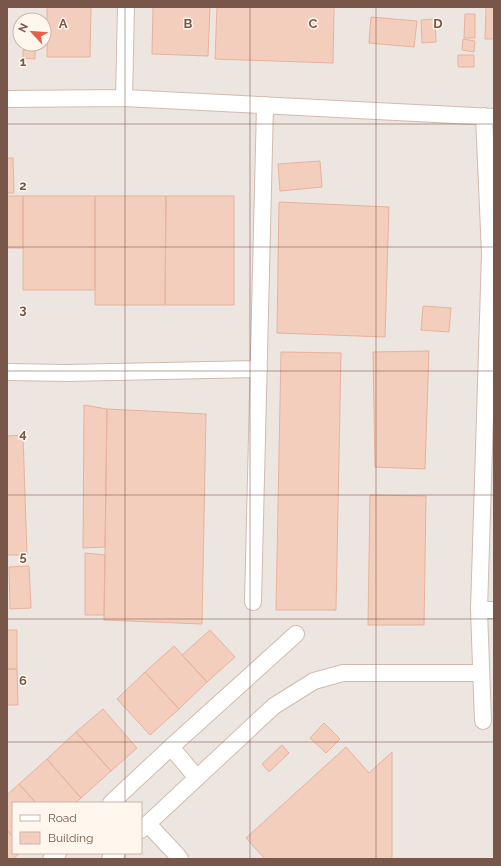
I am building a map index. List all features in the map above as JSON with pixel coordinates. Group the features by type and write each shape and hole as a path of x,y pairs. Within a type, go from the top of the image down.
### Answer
{"lane":[{"path":"124,98 126,7"},
{"path":"7,99 124,98 489,117 490,254 486,610 481,673 483,721"},
{"path":"252,602 265,105"},
{"path":"7,372 67,373 259,369"},
{"path":"112,802 296,634"},
{"path":"180,859 144,827 274,706 314,681 343,673 481,673"},
{"path":"171,747 197,778"}],"shaded area":[{"path":"7,7 494,7 494,859 7,859"}],"building":[{"path":"47,7 91,7 90,57 47,57 47,52 52,52 52,12 47,12"},
{"path":"153,7 210,7 208,56 152,54"},
{"path":"217,7 334,7 333,63 215,59"},
{"path":"486,7 494,7 494,39 485,39"},
{"path":"465,14 475,14 475,38 464,38"},
{"path":"371,17 417,21 414,47 369,43"},
{"path":"435,19 436,42 422,43 421,20"},
{"path":"463,39 475,41 474,52 462,50"},
{"path":"23,52 35,52 35,59 23,58"},
{"path":"458,55 474,55 474,67 458,67"},
{"path":"7,158 13,158 14,193 7,193"},
{"path":"320,161 322,187 280,191 278,164"},
{"path":"7,196 23,196 23,248 7,248"},
{"path":"23,196 95,196 95,290 23,290"},
{"path":"95,196 166,196 165,305 95,305"},
{"path":"166,196 234,196 234,305 165,305"},
{"path":"279,202 389,207 385,337 277,333"},
{"path":"423,306 451,308 449,332 421,330"},
{"path":"429,351 425,469 375,467 373,352"},
{"path":"281,352 341,353 336,610 276,610"},
{"path":"84,405 107,409 105,547 83,548"},
{"path":"107,409 206,414 202,624 104,620"},
{"path":"23,435 27,555 7,555 7,436"},
{"path":"370,495 426,496 424,625 368,625"},
{"path":"85,553 105,555 104,615 85,615"},
{"path":"29,566 31,608 10,609 9,567"},
{"path":"7,630 17,630 17,669 7,669"},
{"path":"210,630 235,657 207,682 182,655"},
{"path":"174,646 207,682 179,709 145,672"},
{"path":"7,669 17,669 18,705 7,705"},
{"path":"145,672 179,709 150,735 117,699"},
{"path":"103,709 137,748 111,771 76,732"},
{"path":"324,723 340,739 326,753 310,738"},
{"path":"76,732 111,771 81,798 47,759"},
{"path":"282,745 289,753 269,772 262,764"},
{"path":"346,747 369,773 392,752 391,859 265,859 246,838"},
{"path":"47,759 81,798 76,802 35,802 19,784"},
{"path":"19,784 35,802 12,802 12,836 7,830 7,795"},
{"path":"7,830 12,836 12,854 19,854 13,859 7,859"}]}
